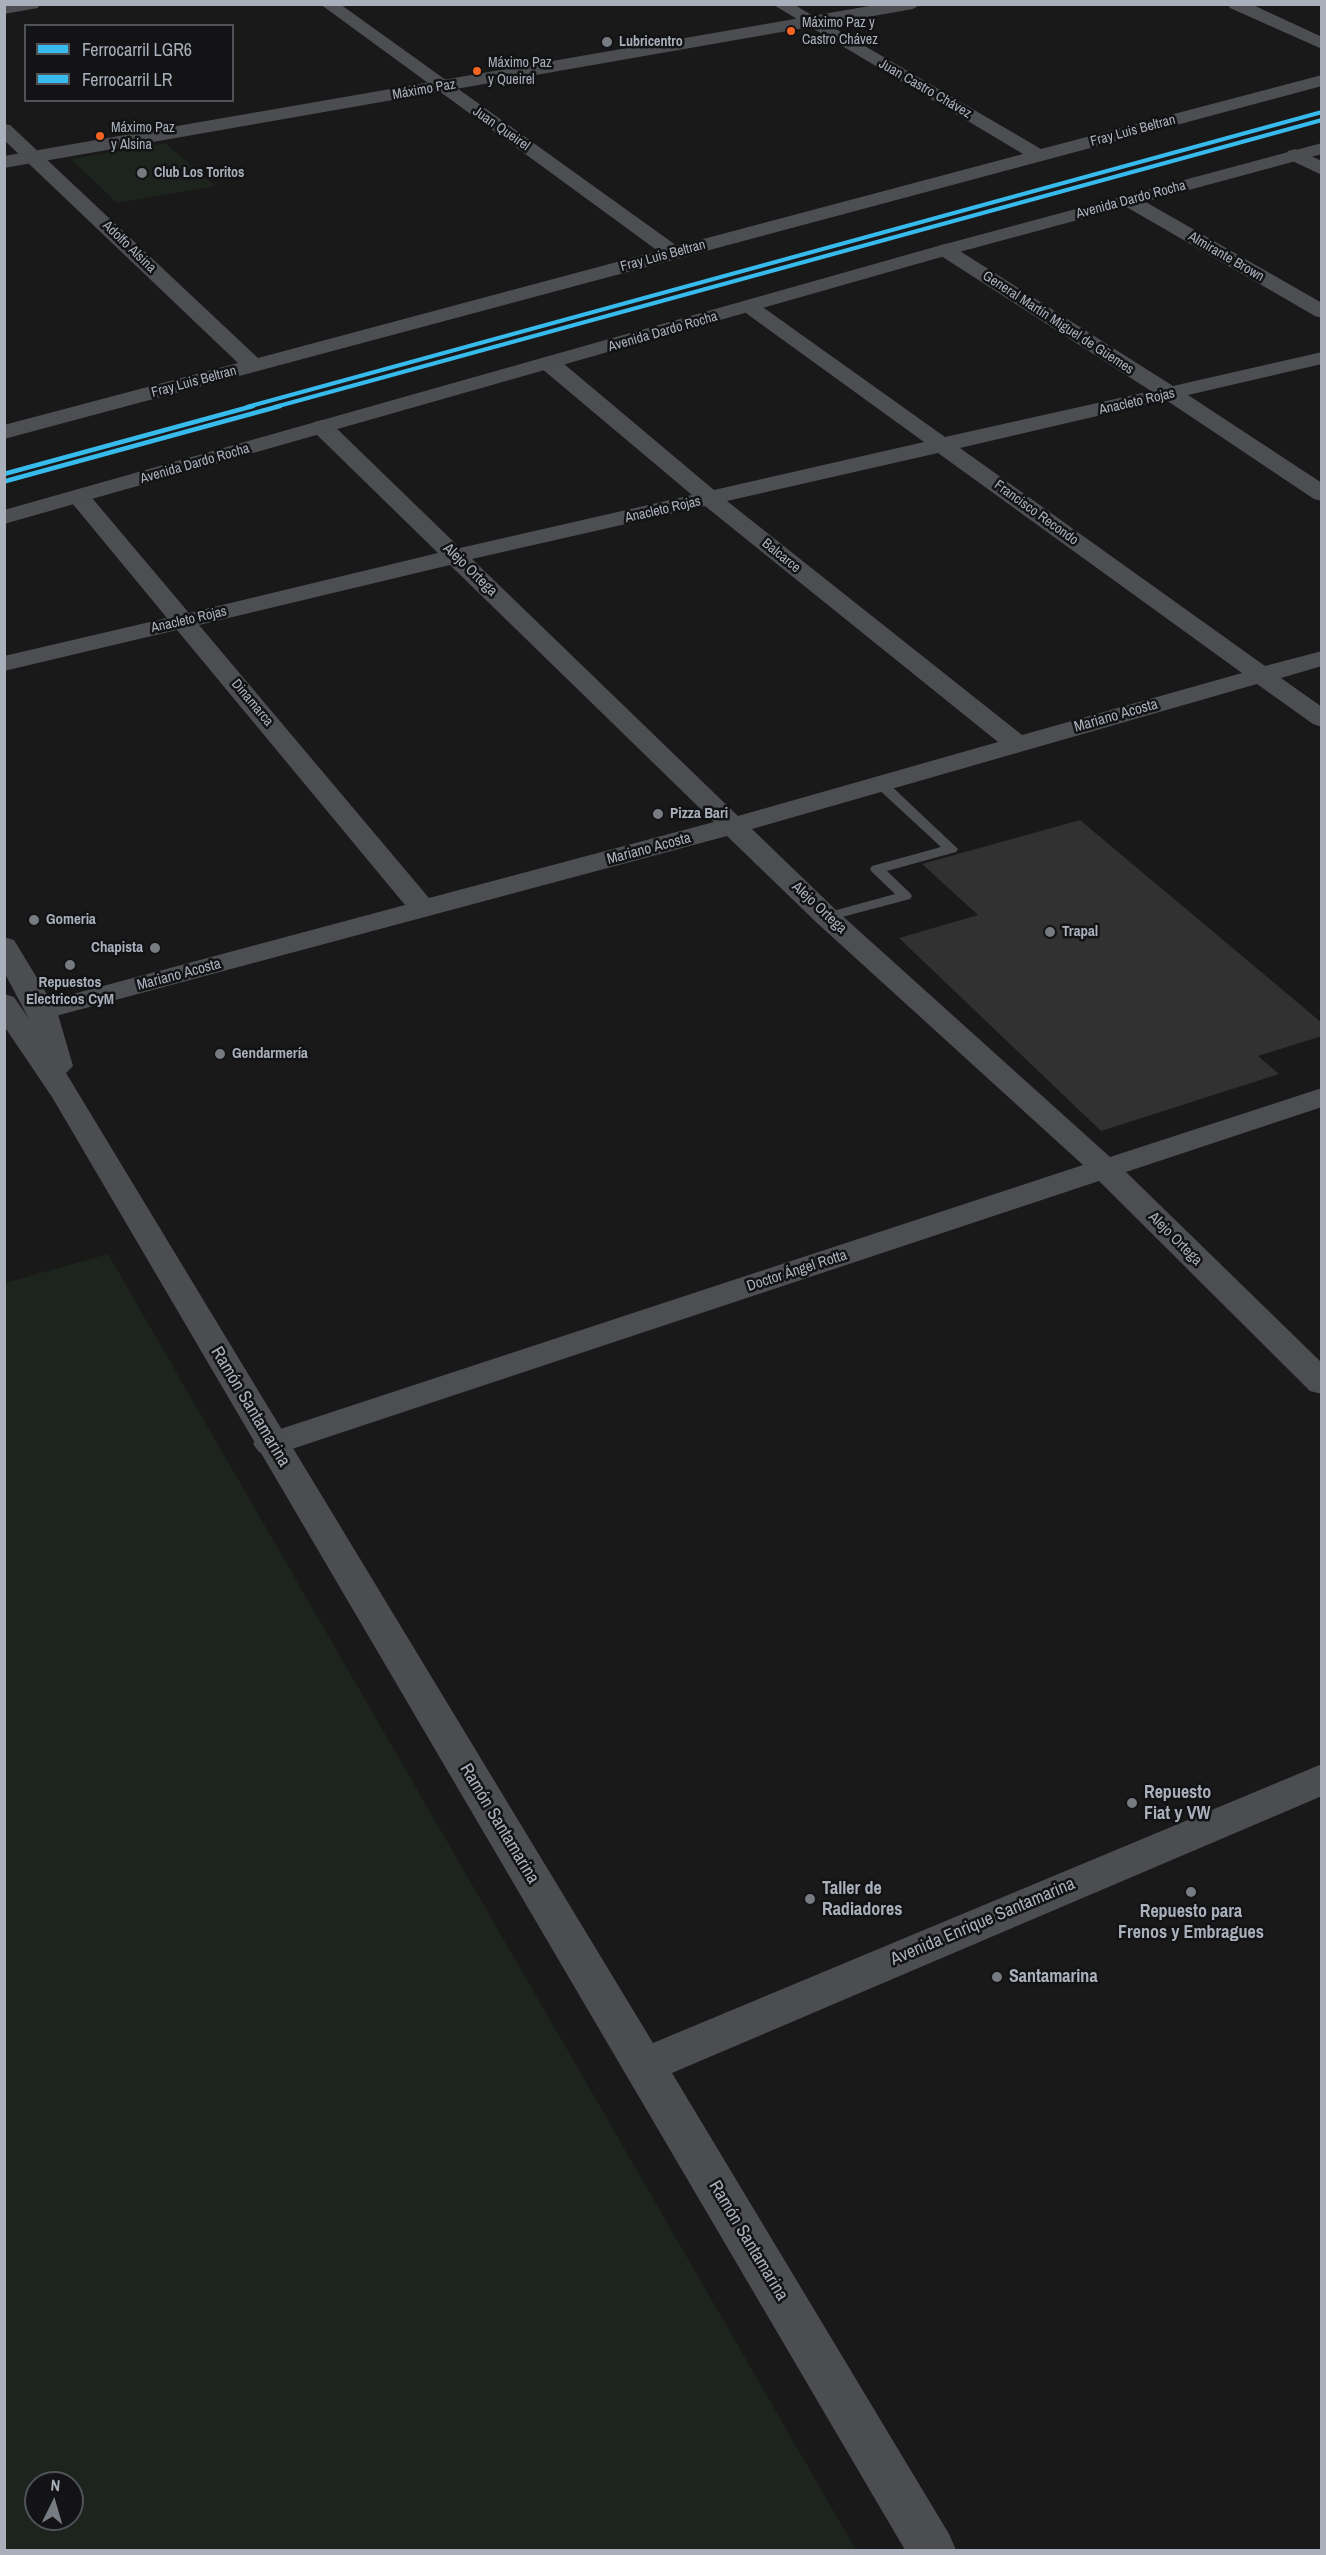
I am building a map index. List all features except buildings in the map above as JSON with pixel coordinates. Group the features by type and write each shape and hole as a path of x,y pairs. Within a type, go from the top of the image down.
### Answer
{"main road":[{"name":"Máximo Paz","path":"4,162 913,4"},
{"name":"Avenida Dardo Rocha","path":"4,517 750,308 945,250 1322,148"},
{"name":"Ramón Santamarina","path":"4,946 14,1019 67,1097"},
{"name":"Ramón Santamarina","path":"4,969 14,1019 67,1097 271,1444 932,2550"},
{"name":"Avenida Enrique Santamarina","path":"644,2066 1322,1779"}],"street":[{"path":"4,9 32,4"},
{"name":"Juan Queirel","path":"328,4 674,253"},
{"name":"Juan Castro Chávez","path":"780,4 1039,156"},
{"path":"1236,4 1322,44"},
{"name":"Fray Luis Beltran","path":"4,432 1322,80"},
{"name":"Adolfo Alsina","path":"4,129 254,366"},
{"path":"1295,155 1322,169"},
{"name":"Almirante Brown","path":"1130,201 1322,312"},
{"name":"General Martín Miguel de Güemes","path":"945,250 1171,394 1322,494"},
{"name":"Francisco Recondo","path":"750,308 1322,719"},
{"name":"Anacleto Rojas","path":"4,664 456,556 1322,358"},
{"name":"Balcarce","path":"549,363 711,499 1017,744"},
{"name":"Alejo Ortega","path":"322,427 827,917 1105,1169 1322,1383"},
{"name":"Dinamarca","path":"79,497 424,910"},
{"name":"Mariano Acosta","path":"14,1019 732,826 1322,658"},
{"name":"Doctor Ángel Rotta","path":"271,1444 1322,1097"}],"lane":[{"path":"827,917 905,896 878,869 951,849 880,783"}],"shaded area":[{"name":"Club Los Toritos","path":"165,143 215,186 117,203 71,159"},
{"path":"108,1254 856,2550 5,2550 5,1283"}],"rail line":[{"name":"LGR6","path":"4,474 1322,112"},
{"name":"LR","path":"6,481 1322,120"}],"place":[{"name":"Máximo Paz y Castro Chávez","path":"791,31"},
{"name":"Lubricentro","path":"607,42"},
{"name":"Máximo Paz y Queirel","path":"477,71"},
{"name":"Máximo Paz y Alsina","path":"100,136"},
{"name":"Club Los Toritos","path":"142,173"},
{"name":"Pizza Bari","path":"658,814"},
{"name":"Gomeria","path":"34,920"},
{"name":"Trapal","path":"1050,932"},
{"name":"Chapista","path":"155,948"},
{"name":"Repuestos Electricos CyM","path":"70,965"},
{"name":"Gendarmería","path":"220,1054"},
{"name":"Repuesto Fiat y VW","path":"1132,1803"},
{"name":"Repuesto para Frenos y Embragues","path":"1191,1892"},
{"name":"Taller de Radiadores","path":"810,1899"},
{"name":"Santamarina","path":"997,1977"}]}
